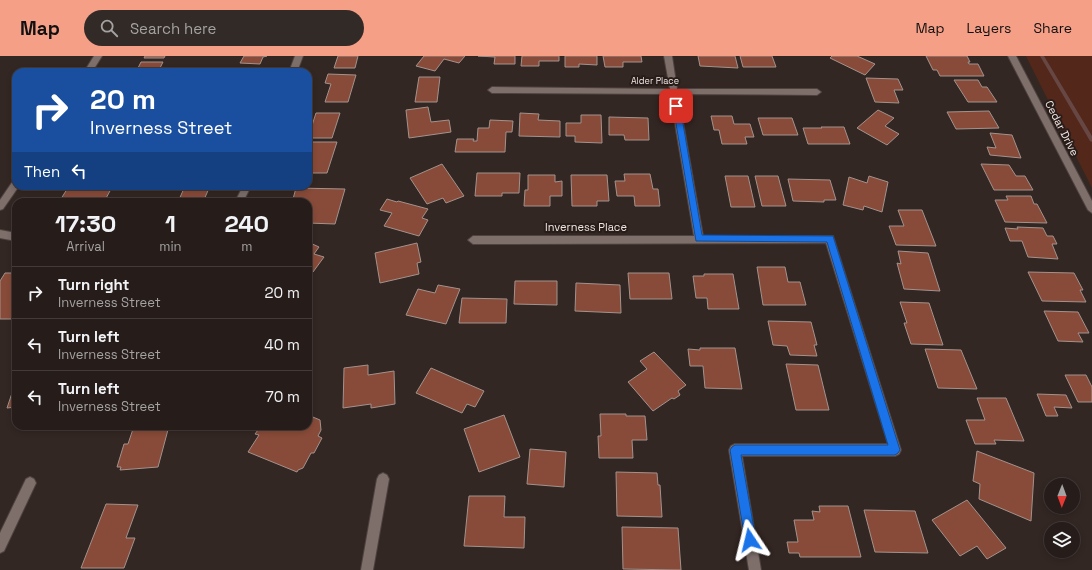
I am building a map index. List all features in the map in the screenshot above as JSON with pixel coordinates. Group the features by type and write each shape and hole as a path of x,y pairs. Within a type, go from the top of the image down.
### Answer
{"street":[{"path":"90,68 98,56"},
{"path":"294,68 299,56"},
{"path":"668,56 699,239"},
{"name":"Cedar Drive","path":"1012,56 1092,210"},
{"name":"Alder Place","path":"492,90 817,92"},
{"path":"0,207 12,189"},
{"path":"0,234 12,236"},
{"name":"Inverness Place","path":"473,240 830,238 895,450 735,450 756,570"},
{"path":"367,570 383,479"},
{"path":"0,547 30,483"}],"shaded area":[{"path":"1026,56 1092,56 1092,188"}],"building":[{"path":"145,56 165,56 164,58 144,58"},
{"path":"244,56 267,56 263,57 260,64 240,63"},
{"path":"338,56 358,56 355,68 334,68"},
{"path":"424,56 465,56 459,63 444,59 435,71 416,66"},
{"path":"478,56 515,56 515,64 494,64 495,57"},
{"path":"522,56 559,56 559,61 539,61 539,66 521,66"},
{"path":"565,56 597,56 597,65 579,64 579,67 565,67"},
{"path":"603,56 641,56 642,62 623,62 623,67 605,67"},
{"path":"698,56 735,56 738,68 700,66"},
{"path":"740,56 772,56 776,67 743,67"},
{"path":"832,56 857,56 875,64 865,75 830,58"},
{"path":"926,56 967,56 970,62 968,62 969,64 978,64 984,76 940,76 937,70 933,70"},
{"path":"141,62 163,62 160,68 138,68"},
{"path":"328,74 356,75 348,102 325,102 331,84 325,83"},
{"path":"419,77 440,77 437,102 415,102"},
{"path":"866,78 898,79 903,90 894,90 899,103 875,102"},
{"path":"954,80 978,80 982,87 987,87 997,102 968,102"},
{"path":"428,107 431,122 449,120 451,132 409,138 406,110"},
{"path":"878,110 894,118 885,126 899,134 887,145 857,128"},
{"path":"989,111 999,128 956,129 947,112"},
{"path":"316,113 340,113 332,138 312,138 312,126"},
{"path":"520,113 539,114 538,120 560,121 560,137 519,136"},
{"path":"581,115 601,115 602,143 575,142 575,136 566,136 566,123 581,123"},
{"path":"711,116 732,116 734,124 750,124 754,137 745,137 747,144 722,144 719,130 714,130"},
{"path":"609,117 648,118 649,140 625,140 624,135 609,135"},
{"path":"758,118 792,118 798,135 763,135"},
{"path":"490,120 513,121 512,132 506,132 505,152 455,152 457,139 474,139 473,141 477,141 478,128 489,128"},
{"path":"821,127 844,127 850,144 808,144 803,128 822,128"},
{"path":"990,133 1012,135 1021,158 990,155 987,147 996,148"},
{"path":"312,142 337,142 327,173 312,173"},
{"path":"442,164 464,196 446,203 443,198 427,204 410,178"},
{"path":"981,164 1009,165 1016,176 1025,176 1033,190 994,190"},
{"path":"477,173 520,173 519,193 502,193 502,196 475,196"},
{"path":"624,174 650,174 653,189 658,189 660,206 635,206 634,196 617,196 615,181 625,181"},
{"path":"528,175 555,175 555,182 562,181 562,196 550,196 550,206 524,206 525,190 528,190"},
{"path":"571,175 607,175 609,201 597,201 597,206 572,206"},
{"path":"725,176 748,176 755,207 731,207"},
{"path":"755,176 778,176 786,206 762,206"},
{"path":"869,176 888,182 882,212 864,206 863,210 843,205 849,177 867,183"},
{"path":"788,179 830,180 836,200 824,200 824,202 793,201"},
{"path":"312,188 345,189 335,224 312,223 312,198 293,198 295,190 312,190"},
{"path":"66,190 110,190 106,198 62,198"},
{"path":"183,190 208,190 205,198 180,198"},
{"path":"1006,196 1031,196 1034,204 1037,204 1047,223 1005,222 995,200 1008,200"},
{"path":"387,199 428,209 422,218 428,220 419,236 384,226 392,213 380,210"},
{"path":"898,210 922,210 936,246 896,245 889,226 904,226"},
{"path":"1017,227 1043,228 1047,236 1053,236 1057,244 1052,244 1058,259 1028,257 1022,241 1010,241 1005,228 1018,229"},
{"path":"417,243 421,262 417,263 419,274 380,283 375,253"},
{"path":"312,244 319,247 314,254 324,257 313,272"},
{"path":"898,251 928,253 940,291 904,289 897,263 901,264"},
{"path":"757,267 785,267 788,282 800,282 806,305 763,305"},
{"path":"1028,272 1074,273 1083,290 1080,290 1086,302 1042,301"},
{"path":"5,273 12,273 12,319 0,319 0,281"},
{"path":"628,273 669,273 672,299 630,299"},
{"path":"704,274 733,274 739,309 708,309 707,298 696,298 693,276 704,276"},
{"path":"515,281 557,281 557,305 514,304"},
{"path":"576,283 620,285 621,313 575,311"},
{"path":"438,285 460,289 446,324 406,315 418,289 435,293"},
{"path":"462,298 507,299 506,323 459,323"},
{"path":"900,302 929,303 943,345 911,344 904,323 907,323"},
{"path":"1044,311 1078,312 1089,333 1078,333 1083,342 1058,341"},
{"path":"768,321 811,322 817,345 814,345 817,356 790,355 787,346 773,345"},
{"path":"700,348 735,348 742,389 705,388 703,366 690,366 688,349 700,350"},
{"path":"925,349 961,350 977,389 938,388"},
{"path":"654,352 686,385 678,391 680,395 674,399 672,398 653,411 628,382 647,369 640,361"},
{"path":"786,364 818,365 829,410 796,410"},
{"path":"368,365 368,375 394,371 395,404 371,408 371,404 343,408 344,368"},
{"path":"431,368 484,391 475,407 467,404 462,413 416,393"},
{"path":"1065,375 1086,375 1092,387 1092,402 1078,402"},
{"path":"12,393 12,407 7,408"},
{"path":"1037,394 1066,395 1072,408 1054,407 1058,416 1046,416"},
{"path":"977,398 1006,398 1024,441 994,440 996,444 975,444 966,420 985,420"},
{"path":"600,414 645,416 647,440 632,440 633,458 599,458 598,436 601,436"},
{"path":"504,415 520,457 479,472 464,429"},
{"path":"312,417 320,420 321,430 318,436 322,438 314,453 311,453 303,468 297,472 248,452 259,435 255,434 258,430 312,430"},
{"path":"133,430 168,430 158,467 120,470 121,467 117,467 124,444 128,444"},
{"path":"530,449 566,452 564,487 527,484"},
{"path":"977,451 1034,473 1031,521 979,499 980,484 973,481"},
{"path":"616,472 657,473 658,485 660,485 662,517 617,516"},
{"path":"469,496 505,496 504,517 525,517 524,548 464,546"},
{"path":"967,500 1006,548 987,559 977,546 960,556 932,520"},
{"path":"106,504 138,505 126,538 135,538 124,568 81,568"},
{"path":"819,506 848,506 861,557 800,557 799,553 789,553 787,542 798,542 794,520 814,520 812,511 820,512"},
{"path":"864,510 915,511 928,553 875,552"},
{"path":"622,527 678,528 681,570 623,569"}],"waterway":[{"path":"1042,56 1092,140"}],"route":[{"path":"676,106 699,239 830,238 895,450 735,450 750,540"}]}
